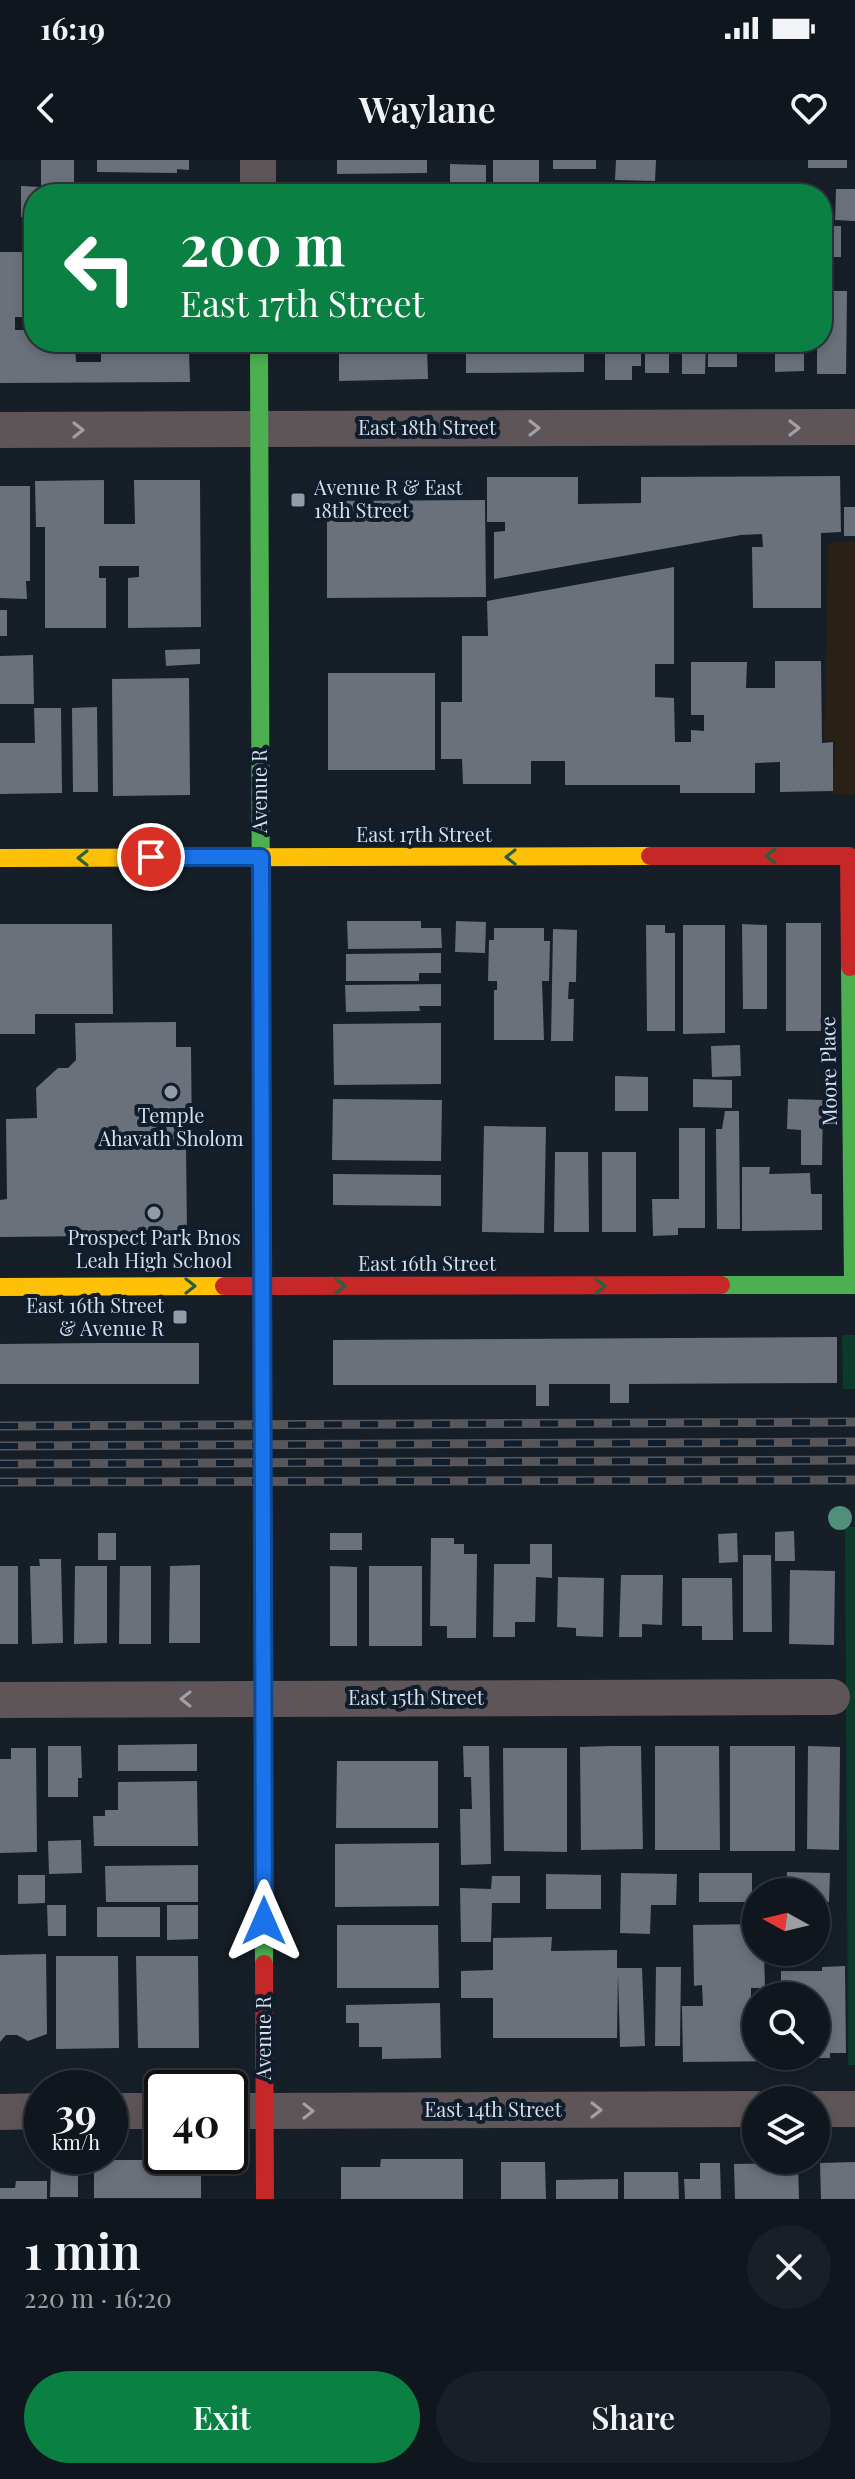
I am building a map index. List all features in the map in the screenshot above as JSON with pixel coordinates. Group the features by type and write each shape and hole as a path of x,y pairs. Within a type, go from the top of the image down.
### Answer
{"street":[{"path":"258,160 258,184"},
{"name":"Avenue R","path":"248,2087 264,1699 259,352"},
{"name":"East 18th Street","path":"0,430 855,427"},
{"name":"East 17th Street","path":"0,858 849,856"},
{"name":"Moore Place","path":"849,856 853,1285"},
{"name":"East 16th Street","path":"0,1287 853,1285"},
{"name":"East 15th Street","path":"0,1700 832,1697"},
{"name":"East 14th Street","path":"248,2111 742,2109"},
{"path":"830,2109 855,2109"},
{"path":"0,2112 24,2111"},
{"name":"Avenue R","path":"248,2116 265,2199"}],"shaded area":[{"path":"855,541 855,795 832,794 835,741 824,740 828,543"}],"green space":[{"path":"842,1335 855,1335 855,1389 843,1389"},
{"path":"845,1527 855,1527 855,2065 848,2065"}],"building":[{"path":"41,160 74,160 74,184 41,184"},
{"path":"97,160 189,160 189,170 177,169 177,173 97,172"},
{"path":"337,160 427,160 427,173 337,174"},
{"path":"493,160 539,160 539,184 493,184"},
{"path":"553,160 596,160 596,169 553,169"},
{"path":"616,160 656,160 655,181 615,180"},
{"path":"808,160 847,160 847,168 808,168"},
{"path":"450,164 486,165 486,184 450,184"},
{"path":"188,183 188,184 98,184"},
{"path":"21,186 24,186 24,217 21,217"},
{"path":"836,189 855,189 855,221 835,220"},
{"path":"832,226 841,226 841,257 832,257"},
{"path":"0,252 24,252 24,317 15,317 15,330 24,330 24,352 76,352 76,362 101,362 101,352 189,352 190,382 0,383"},
{"path":"832,291 847,291 846,374 817,374 817,352 832,352"},
{"path":"339,352 427,352 428,379 339,381"},
{"path":"466,352 584,352 584,372 466,373"},
{"path":"605,352 641,352 641,366 632,366 632,380 605,380"},
{"path":"645,352 669,352 669,373 645,373"},
{"path":"682,352 706,352 705,374 682,374"},
{"path":"708,352 737,352 737,367 708,367"},
{"path":"775,352 804,352 804,371 775,372"},
{"path":"840,476 841,532 821,533 821,608 753,608 752,547 763,547 762,534 741,535 494,579 494,532 505,531 505,522 487,522 487,477 578,477 578,504 641,503 641,477"},
{"path":"104,480 104,524 135,524 134,480 200,480 201,627 128,628 128,578 139,577 139,566 99,566 99,578 106,578 106,628 45,628 45,527 36,527 35,481"},
{"path":"0,486 30,486 30,581 26,581 27,599 0,598"},
{"path":"485,500 486,597 327,598 327,501"},
{"path":"844,507 855,507 855,536 844,536"},
{"path":"674,567 674,664 655,664 655,697 674,698 675,742 691,742 691,730 704,731 704,715 691,715 691,662 747,662 746,688 775,688 775,661 821,661 822,743 833,742 833,791 780,792 780,762 755,763 755,793 680,793 680,785 565,785 565,761 531,761 531,784 463,784 462,759 441,759 441,702 462,702 462,636 488,636 487,601"},
{"path":"0,610 7,610 7,636 0,636"},
{"path":"200,649 200,664 166,666 165,650"},
{"path":"33,655 34,704 0,704 0,656"},
{"path":"328,673 435,673 435,770 328,770"},
{"path":"189,678 190,795 113,796 112,679"},
{"path":"97,707 98,792 73,792 72,708"},
{"path":"34,708 61,708 62,793 0,794 0,743 35,743"},
{"path":"347,921 421,921 421,928 441,928 442,948 348,949"},
{"path":"456,921 486,922 485,953 455,952"},
{"path":"786,923 821,923 821,1031 786,1031"},
{"path":"0,924 112,924 113,1014 35,1014 35,1034 0,1034"},
{"path":"742,924 767,925 767,1009 743,1009"},
{"path":"646,925 665,925 665,933 675,933 675,1031 647,1031"},
{"path":"683,925 725,925 725,1033 683,1034"},
{"path":"494,928 544,928 544,941 550,941 549,981 542,981 544,1040 494,1040 494,990 497,990 497,981 488,981 489,940 494,940"},
{"path":"553,929 577,930 576,982 569,982 568,999 574,999 573,1041 551,1041"},
{"path":"441,953 441,973 419,973 419,981 346,981 346,954"},
{"path":"441,984 441,1006 419,1006 420,1011 346,1012 345,985"},
{"path":"176,1022 176,1047 191,1047 192,1145 186,1145 187,1235 0,1237 0,1200 7,1199 6,1119 37,1118 36,1088 58,1068 68,1068 76,1060 75,1023"},
{"path":"441,1023 441,1084 334,1085 333,1024"},
{"path":"740,1045 741,1076 712,1077 711,1046"},
{"path":"615,1076 648,1077 648,1111 615,1111"},
{"path":"693,1079 732,1080 732,1108 693,1107"},
{"path":"333,1099 442,1100 441,1161 332,1160"},
{"path":"788,1099 823,1100 822,1165 801,1165 801,1130 787,1129"},
{"path":"725,1111 739,1111 740,1229 717,1229 716,1129 722,1129"},
{"path":"484,1126 546,1127 544,1233 482,1232"},
{"path":"679,1128 705,1128 705,1228 678,1228 678,1235 653,1236 652,1199 679,1199"},
{"path":"555,1152 588,1152 589,1232 554,1232"},
{"path":"602,1152 636,1152 636,1232 602,1232"},
{"path":"742,1167 770,1167 769,1174 810,1173 811,1194 822,1194 822,1230 742,1231"},
{"path":"333,1174 441,1175 441,1206 333,1205"},
{"path":"837,1337 837,1383 629,1384 629,1403 610,1403 610,1384 549,1384 549,1406 536,1406 536,1385 333,1385 333,1340"},
{"path":"199,1343 199,1384 0,1384 0,1344"},
{"path":"794,1531 795,1561 775,1561 775,1532"},
{"path":"98,1533 116,1533 116,1560 98,1560"},
{"path":"330,1533 362,1533 362,1550 330,1550"},
{"path":"737,1533 738,1562 719,1563 718,1534"},
{"path":"431,1538 454,1538 454,1544 464,1544 464,1554 477,1554 476,1638 447,1638 447,1626 430,1626"},
{"path":"530,1544 552,1544 552,1578 536,1577 535,1622 515,1622 515,1637 493,1637 494,1564 530,1564"},
{"path":"743,1555 771,1555 772,1632 743,1632"},
{"path":"39,1559 61,1559 63,1643 32,1644 30,1566 40,1566"},
{"path":"200,1565 200,1643 169,1643 170,1566"},
{"path":"0,1566 18,1566 18,1644 0,1644"},
{"path":"75,1566 107,1566 107,1643 74,1644"},
{"path":"120,1566 151,1566 151,1644 119,1644"},
{"path":"330,1566 357,1567 357,1646 330,1646"},
{"path":"369,1566 422,1566 422,1646 369,1646"},
{"path":"790,1570 835,1571 834,1645 789,1644"},
{"path":"621,1575 663,1575 662,1625 642,1624 642,1637 619,1637"},
{"path":"558,1577 604,1578 603,1637 576,1636 576,1628 557,1627"},
{"path":"682,1578 732,1578 733,1640 702,1640 702,1626 682,1626"},
{"path":"197,1744 197,1771 118,1771 118,1745"},
{"path":"48,1746 81,1746 82,1778 78,1778 78,1797 48,1797"},
{"path":"463,1746 489,1746 491,1864 461,1865 460,1809 472,1809 471,1777 464,1777"},
{"path":"641,1746 643,1849 581,1850 580,1747"},
{"path":"655,1746 719,1746 720,1850 655,1850"},
{"path":"730,1746 795,1746 795,1851 730,1851"},
{"path":"808,1746 840,1747 839,1850 807,1849"},
{"path":"11,1748 36,1748 37,1852 0,1853 0,1759 11,1759"},
{"path":"503,1748 567,1748 567,1852 504,1851"},
{"path":"337,1761 438,1761 438,1828 336,1828"},
{"path":"197,1781 198,1846 94,1846 93,1816 105,1816 105,1810 118,1810 118,1782"},
{"path":"81,1840 82,1873 49,1874 48,1841"},
{"path":"439,1843 439,1906 335,1907 335,1844"},
{"path":"198,1865 198,1902 106,1902 105,1866"},
{"path":"787,1872 830,1873 830,1878 787,1878"},
{"path":"621,1873 677,1874 676,1905 651,1905 650,1934 620,1933"},
{"path":"699,1873 752,1873 752,1878 742,1878 742,1902 699,1902"},
{"path":"546,1874 601,1875 601,1909 546,1909"},
{"path":"18,1875 45,1875 45,1903 18,1904"},
{"path":"492,1876 520,1876 520,1903 492,1903 491,1942 461,1942 460,1888 491,1889"},
{"path":"47,1905 66,1905 66,1936 48,1936"},
{"path":"167,1905 198,1905 198,1939 167,1940"},
{"path":"97,1907 160,1907 160,1937 97,1937"},
{"path":"742,1924 742,1966 764,1966 765,1982 742,1982 742,2061 683,2062 682,2006 703,2006 702,1985 694,1986 693,1925"},
{"path":"337,1925 438,1925 439,1988 337,1988"},
{"path":"552,1937 551,1951 617,1950 617,1968 642,1968 645,2046 620,2047 618,1973 617,2038 493,2038 493,1998 461,1998 461,1971 493,1970 493,1938"},
{"path":"46,1954 47,2034 28,2041 17,2035 6,2035 0,2042 0,1955"},
{"path":"56,1956 118,1956 119,2048 56,2049"},
{"path":"136,1956 198,1956 199,2048 138,2048"},
{"path":"845,1966 846,2053 830,2053 830,1982 781,1982 781,1971 822,1971 822,1967"},
{"path":"656,1967 681,1967 680,2046 655,2046"},
{"path":"440,2003 441,2058 382,2059 382,2047 359,2047 359,2023 346,2023 346,2005"},
{"path":"381,2159 463,2159 463,2199 341,2199 341,2167 380,2167"},
{"path":"128,2160 144,2160 144,2174 201,2174 201,2198 94,2198 94,2174 128,2174"},
{"path":"501,2162 545,2162 546,2199 501,2199"},
{"path":"855,2162 855,2199 821,2199 820,2174 830,2174 830,2163"},
{"path":"700,2163 720,2163 721,2199 685,2199 684,2179 700,2179"},
{"path":"734,2164 742,2164 742,2174 798,2174 799,2199 735,2199"},
{"path":"624,2172 678,2172 679,2199 624,2199"},
{"path":"51,2174 78,2174 78,2197 50,2197"},
{"path":"618,2179 618,2199 556,2199 556,2180"},
{"path":"16,2181 47,2181 47,2199 0,2199 0,2188 15,2188"}],"railway":[{"path":"0,1426 855,1422"},
{"path":"0,1446 855,1442"},
{"path":"0,1464 855,1460"},
{"path":"0,1482 855,1480"}],"traffic: fast":[{"path":"259,352 261,953"},
{"path":"721,1285 853,1285 850,967"},
{"path":"263,1635 264,1964"}],"traffic: slow":[{"path":"0,858 650,856"},
{"path":"0,1287 224,1286"}],"traffic: jam":[{"path":"650,856 849,856 850,967"},
{"path":"261,953 263,1635"},
{"path":"224,1286 721,1285"},
{"path":"264,1964 265,2199"}],"place":[{"name":"Avenue R & East 18th Street","path":"298,500"},
{"name":"Temple Ahavath Sholom","path":"171,1092"},
{"name":"Prospect Park Bnos Leah High School","path":"154,1213"},
{"name":"East 16th Street & Avenue R","path":"180,1317"}],"route":[{"path":"151,857 261,857 264,1921"}]}
